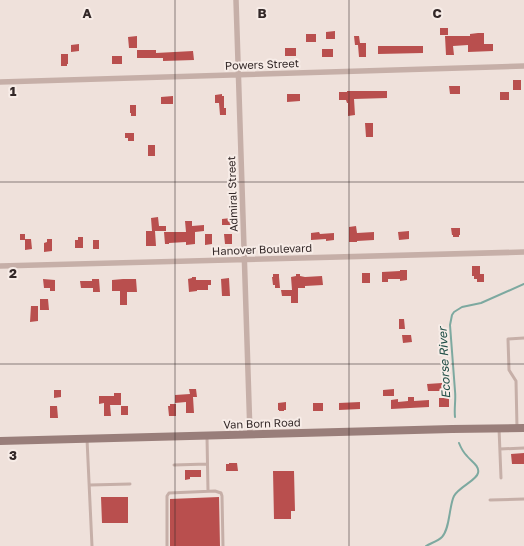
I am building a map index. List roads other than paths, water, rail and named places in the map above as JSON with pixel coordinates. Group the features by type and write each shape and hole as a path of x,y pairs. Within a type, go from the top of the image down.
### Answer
{"main road":[{"name":"Van Born Road","path":"0,441 521,428"}],"street":[{"name":"Admiral Street","path":"236,0 250,434"},
{"name":"Powers Street","path":"0,82 524,66"},
{"name":"Hanover Boulevard","path":"0,266 524,252"}],"lane":[{"path":"521,428 516,381 509,370 508,339 524,338"},
{"path":"499,428 501,478"},
{"path":"206,435 208,491"},
{"path":"87,439 92,546"},
{"path":"500,449 524,448"},
{"path":"174,465 207,464"},
{"path":"90,485 130,484"},
{"path":"167,546 166,496 169,493 208,491 216,491 221,493 223,546"},
{"path":"490,500 524,500"}],"waterway":[{"name":"Ecorse River","path":"455,417 455,394 450,325 452,315 462,307 481,303 524,284"},
{"name":"Ecorse River","path":"426,546 442,537 445,533 454,496 475,478 478,473 478,468 464,453 459,443"}]}
